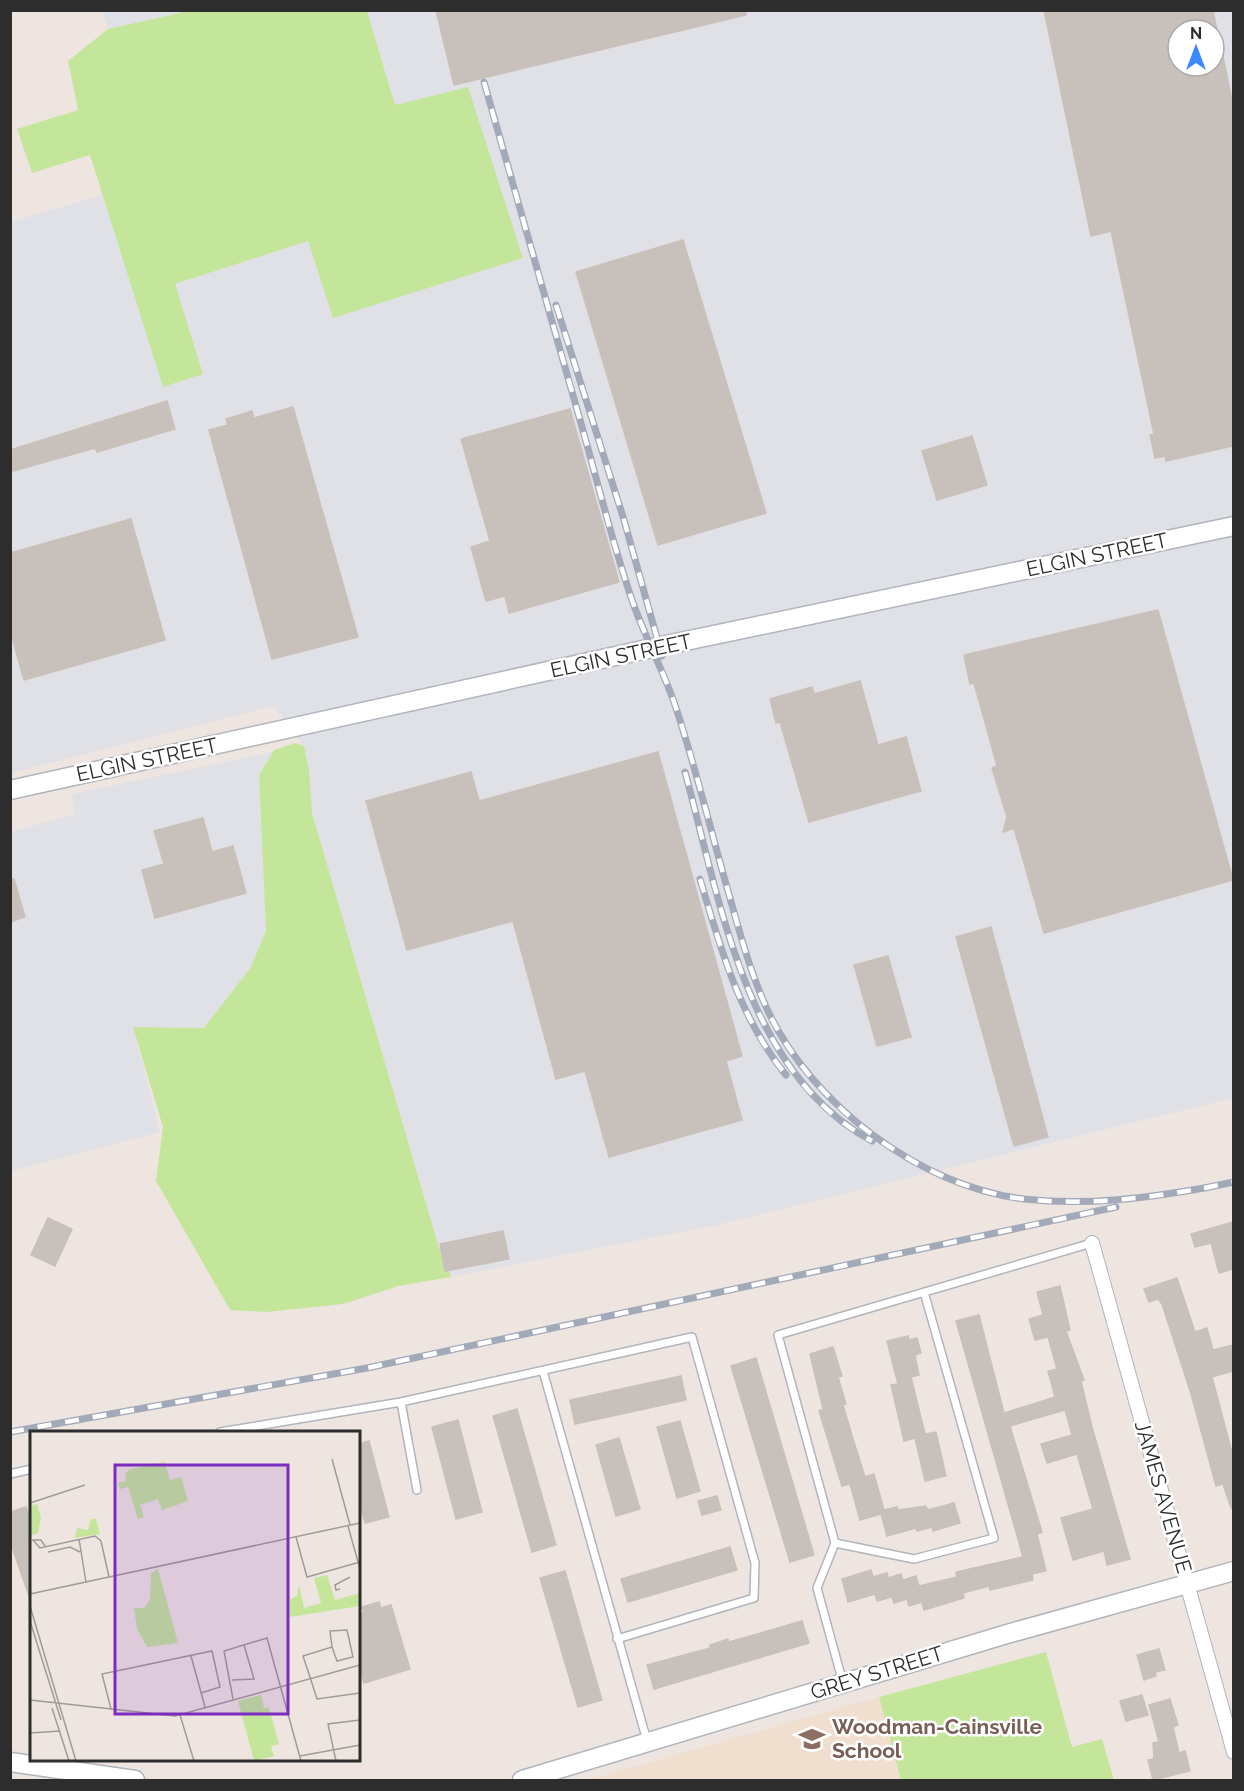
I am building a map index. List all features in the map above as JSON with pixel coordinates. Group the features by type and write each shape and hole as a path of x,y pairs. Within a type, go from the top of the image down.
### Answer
{"main road":[{"name":"ELGIN STREET","path":"10,790 652,648 1233,526"},
{"name":"GREY STREET","path":"522,1780 843,1683 1233,1570"},
{"path":"10,1762 135,1780"}],"street":[{"name":"JAMES AVENUE","path":"1092,1243 1233,1752"}],"lane":[{"path":"843,1683 817,1588 835,1543 778,1335 1092,1243"},
{"path":"835,1543 914,1559 994,1538 924,1292"},
{"path":"236,1431 401,1402 692,1337 754,1563 754,1598 617,1639"},
{"path":"543,1371 647,1743"},
{"path":"401,1402 417,1490"},
{"path":"10,1474 30,1469"}],"shaded area":[{"path":"102,10 189,11 108,29"},
{"path":"367,11 1233,11 1233,1098 717,1225 451,1277 439,1248 312,813 309,770 304,746 274,706 11,773 11,222 102,195 164,386 203,374 175,284 308,241 333,318 395,105"},
{"path":"273,752 259,775 266,931 251,967 204,1028 133,1027 160,1132 11,1171 11,832 75,814 72,794"},
{"name":"Woodman-Cainsville School","path":"879,1697 901,1780 588,1780"}],"green space":[{"path":"189,11 367,11 395,105 468,87 523,258 333,318 308,241 175,284 203,374 163,387 90,155 32,173 17,129 78,110 68,61 108,29"},
{"path":"295,743 304,746 309,770 312,813 439,1248 451,1277 399,1286 343,1304 267,1312 230,1310 156,1181 163,1127 133,1027 204,1028 251,967 266,931 259,775 274,750"},
{"path":"1046,1652 1072,1747 1102,1739 1114,1780 901,1780 879,1697"}],"building":[{"path":"436,10 746,10 746,15 454,85"},
{"path":"1044,10 1213,10 1215,18 1166,18 1166,78 1226,78 1226,71 1233,106 1233,446 1166,461 1165,456 1155,458 1150,435 1154,434 1111,231 1091,236"},
{"path":"683,240 766,513 658,545 576,272"},
{"path":"167,401 175,429 97,452 95,448 10,472 10,450"},
{"path":"293,407 358,637 272,659 209,430 228,425 226,419 252,411 254,418"},
{"path":"570,409 619,582 509,613 505,596 486,601 471,547 490,541 461,439"},
{"path":"972,436 987,485 937,500 922,451"},
{"path":"131,519 165,640 24,680 10,630 10,553"},
{"path":"1158,610 1233,880 1044,933 1014,828 1003,832 1007,817 992,768 997,766 974,683 970,684 964,655"},
{"path":"860,681 878,745 906,737 921,791 809,822 780,722 776,723 770,699 812,687 814,694"},
{"path":"658,752 742,1056 726,1061 742,1120 609,1157 585,1071 556,1079 513,921 407,950 366,801 471,772 479,801"},
{"path":"203,818 212,852 233,846 246,893 155,918 142,870 164,864 154,831"},
{"path":"14,879 25,917 10,922 10,880"},
{"path":"991,927 1048,1137 1014,1146 956,937"},
{"path":"888,956 911,1037 877,1046 854,965"},
{"path":"48,1218 72,1229 55,1266 31,1255"},
{"path":"1233,1222 1233,1269 1219,1273 1211,1243 1195,1247 1191,1234"},
{"path":"503,1231 509,1259 445,1271 440,1244"},
{"path":"1177,1278 1195,1332 1207,1328 1213,1350 1233,1345 1233,1371 1212,1377 1233,1456 1233,1507 1231,1508 1223,1484 1216,1486 1191,1394 1162,1304 1158,1299 1149,1302 1144,1289"},
{"path":"1060,1286 1070,1330 1066,1331 1084,1380 1081,1381 1092,1427 1130,1559 1107,1565 1104,1551 1073,1560 1061,1518 1093,1509 1077,1454 1047,1463 1041,1444 1072,1435 1065,1410 1010,1426 1042,1532 1037,1534 1046,1571 1032,1574 1033,1580 990,1590 989,1586 963,1593 964,1598 924,1610 922,1602 909,1606 907,1599 894,1603 892,1597 877,1601 875,1594 848,1602 842,1579 871,1570 873,1577 887,1573 888,1578 901,1574 903,1580 916,1576 919,1586 957,1577 956,1572 1023,1557 956,1321 979,1315 1004,1413 1055,1397 1048,1371 1057,1369 1048,1337 1035,1340 1029,1319 1043,1315 1037,1292"},
{"path":"908,1336 909,1340 917,1338 921,1353 915,1355 919,1375 911,1377 925,1434 936,1432 946,1476 925,1481 915,1438 904,1441 891,1385 898,1384 887,1341"},
{"path":"833,1347 842,1376 838,1377 846,1404 843,1405 854,1442 865,1477 874,1474 884,1510 926,1506 928,1510 954,1503 960,1523 933,1531 932,1527 917,1531 916,1528 887,1536 881,1514 860,1520 850,1484 842,1486 819,1411 823,1409 810,1354"},
{"path":"756,1358 814,1555 790,1562 731,1366"},
{"path":"681,1376 686,1400 575,1424 570,1400"},
{"path":"517,1409 556,1545 532,1552 493,1416"},
{"path":"458,1420 482,1512 456,1519 432,1427"},
{"path":"680,1421 700,1491 677,1498 657,1427"},
{"path":"619,1438 640,1509 616,1516 596,1445"},
{"path":"369,1441 389,1517 365,1523 360,1504 360,1443"},
{"path":"717,1496 721,1510 702,1515 698,1501"},
{"path":"26,1507 30,1518 30,1596 10,1541 10,1512"},
{"path":"730,1547 737,1570 628,1602 621,1579"},
{"path":"565,1571 602,1700 578,1707 540,1578"},
{"path":"379,1602 381,1608 391,1605 410,1669 364,1683 360,1670 360,1613 364,1612 362,1607"},
{"path":"802,1621 809,1643 654,1689 647,1665 710,1648 710,1645 728,1639 729,1642"},
{"path":"1159,1649 1165,1670 1155,1672 1156,1676 1144,1680 1137,1655"},
{"path":"1142,1695 1148,1715 1126,1721 1120,1701"},
{"path":"1170,1699 1178,1725 1173,1727 1179,1753 1185,1751 1190,1771 1153,1780 1148,1760 1154,1759 1153,1743 1159,1742 1149,1705"}],"railway":[{"path":"484,82 624,577 677,711 751,970 768,1011 787,1046 812,1078 841,1109 874,1136 909,1159 947,1178 985,1191 1024,1199 1071,1202 1141,1197 1210,1187"},
{"path":"556,305 624,520 662,656"},
{"path":"685,772 726,927 744,979 766,1028 794,1073 829,1111 872,1141"},
{"path":"700,879 733,982 756,1030 786,1075"},
{"path":"1204,1188 1234,1182"},
{"path":"10,1432 367,1368 1116,1207"}],"place":[{"name":"Woodman-Cainsville School","path":"812,1739"}]}
